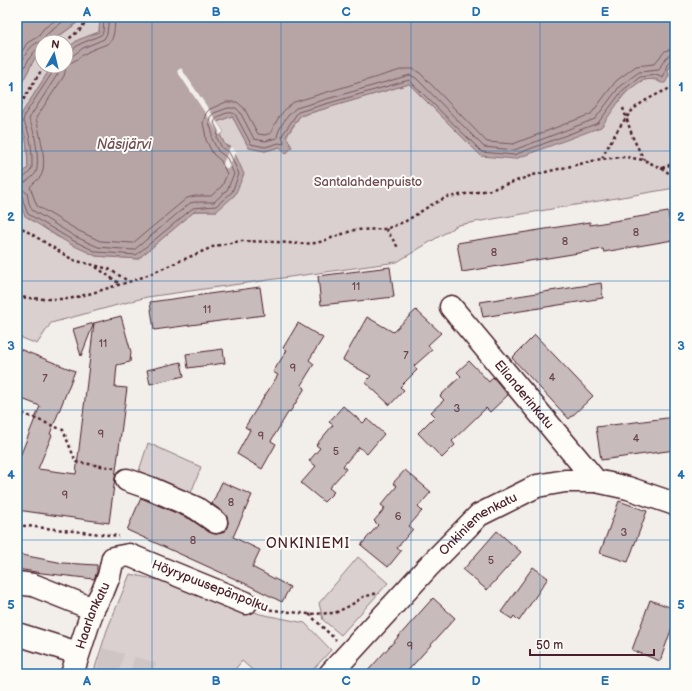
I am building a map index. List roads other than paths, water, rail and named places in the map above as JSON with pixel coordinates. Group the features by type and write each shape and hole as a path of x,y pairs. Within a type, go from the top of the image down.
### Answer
{"main road":[{"name":"Elianderinkatu","path":"451,308 596,481"},
{"path":"124,474 150,488 196,508 216,522"},
{"name":"Onkiniemenkatu","path":"330,674 478,516 537,486 565,481 596,481 628,488 675,504"},
{"name":"Höyrypuusepänpolku","path":"113,558 129,555 246,603"},
{"name":"Haarlankatu","path":"72,674 93,609 103,592 109,576 113,558"},
{"path":"17,583 33,585 93,609"},
{"path":"17,634 68,650"}],"water":[{"path":"17,17 78,17 76,23 62,34 34,34 34,60 17,92"},
{"name":"Näsijärvi","path":"100,17 675,17 675,60 668,70 669,76 665,83 662,83 656,79 642,80 625,93 601,127 515,159 481,156 409,84 300,116 286,136 292,147 286,154 280,147 265,151 249,148 232,116 217,122 224,132 220,135 225,145 235,154 244,174 235,195 217,211 195,211 138,259 96,256 70,244 25,216 20,205 17,189 17,175 19,176 28,168 26,138 19,122 22,113 47,74 74,74 74,43 99,32"}],"tunnel":[{"path":"68,650 156,674"}],"district":[{"name":"ONKINIEMI","path":"308,543"}],"park label":[{"name":"Santalahdenpuisto","path":"368,182"}]}
